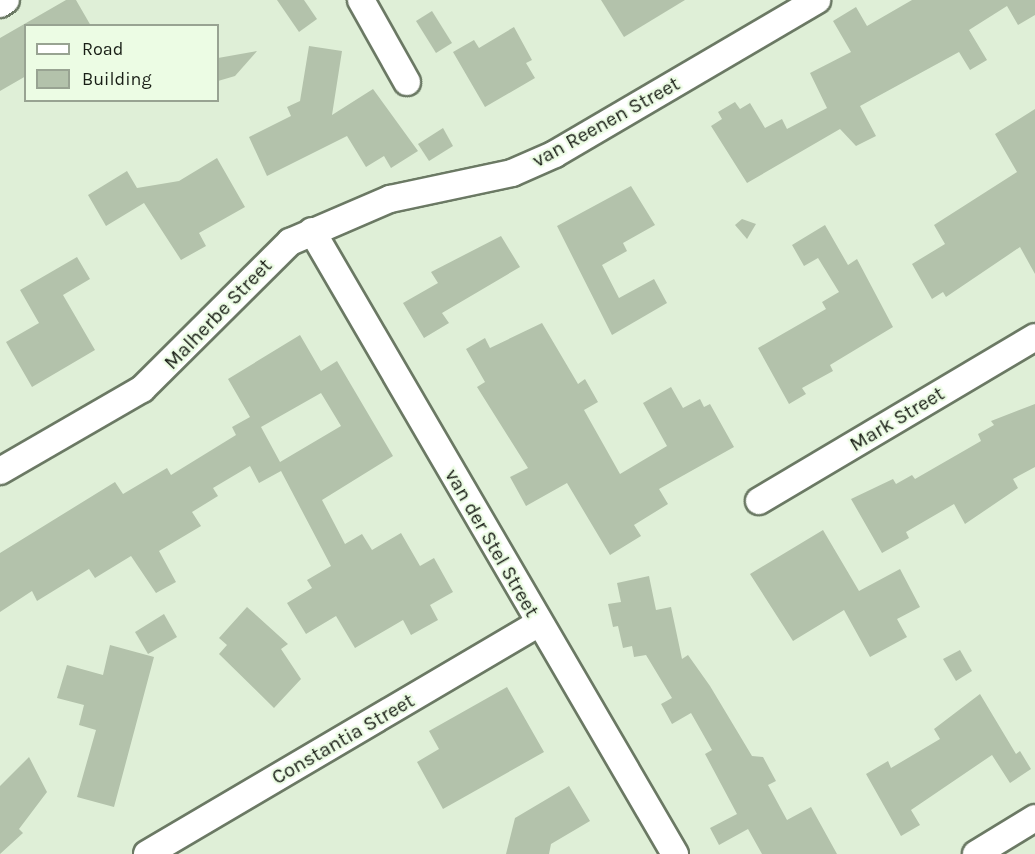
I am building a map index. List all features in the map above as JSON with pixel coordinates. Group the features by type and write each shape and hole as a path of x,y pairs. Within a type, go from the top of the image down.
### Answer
{"street":[{"path":"0,4 6,0"},
{"path":"361,0 407,82"},
{"name":"van Reenen Street","path":"312,231 390,199 513,173 555,154 817,0"},
{"name":"Malherbe Street","path":"0,471 142,389 186,351 267,260 312,231"},
{"name":"van der Stel Street","path":"312,231 538,624 675,854"},
{"name":"Mark Street","path":"759,501 1035,337"},
{"name":"Constantia Street","path":"147,854 538,624"},
{"path":"976,854 1035,818"}],"building":[{"path":"66,0 76,0 90,24 24,24"},
{"path":"277,0 304,0 317,19 299,32"},
{"path":"601,0 685,0 624,37"},
{"path":"912,0 1035,0 1035,15 1018,25 1007,6 969,30 987,60 970,70 959,52 860,106 876,136 856,146 840,129 747,183 711,126 722,119 718,112 735,102 740,109 750,103 765,128 782,119 787,129 827,108 810,73 851,52 833,21 856,7 867,26"},
{"path":"432,11 452,43 436,53 416,21"},
{"path":"24,24 24,77 0,91 0,38"},
{"path":"514,27 532,60 526,63 535,78 485,107 453,52 474,40 479,48"},
{"path":"309,46 342,51 332,115 373,89 418,151 391,168 384,156 366,167 347,136 267,176 249,137 291,116 287,107 300,101"},
{"path":"257,51 235,76 219,81 219,58"},
{"path":"1035,109 1035,274 1020,247 946,297 943,292 932,299 912,264 945,244 934,225 1017,172 995,134"},
{"path":"443,128 453,146 429,161 418,144"},
{"path":"217,158 245,207 199,233 206,246 181,260 144,203 106,226 88,195 127,171 137,188 179,181"},
{"path":"631,186 655,225 623,243 627,251 602,265 619,298 654,279 667,303 612,335 557,226"},
{"path":"742,219 756,224 747,239 735,225"},
{"path":"825,225 848,265 857,259 893,327 830,365 833,371 802,388 806,394 789,404 758,348 826,309 822,302 839,292 818,258 804,266 792,245"},
{"path":"501,236 520,267 442,313 449,323 424,338 403,303 438,283 431,272"},
{"path":"77,257 90,279 63,295 95,350 32,387 6,342 39,323 20,290"},
{"path":"542,323 578,384 585,379 598,402 584,410 620,474 667,446 643,403 671,387 683,408 700,399 704,407 710,404 734,447 659,489 668,504 634,525 641,536 610,555 567,483 526,506 510,477 528,468 477,387 485,382 466,349 485,338 490,348"},
{"path":"300,335 321,371 337,361 393,456 322,500 345,544 362,534 372,550 401,533 420,566 434,558 453,592 430,605 438,620 411,635 403,620 355,648 336,616 306,634 287,603 312,588 307,580 331,566 281,471 259,483 250,466 213,488 218,496 192,512 201,526 159,551 176,582 156,593 131,556 95,578 89,569 37,601 32,591 0,612 0,553 115,482 123,494 167,468 171,475 236,435 232,427 250,417 228,379","holes":["321,393 341,426 280,462 261,427"]},
{"path":"1035,404 1035,467 1013,479 1018,488 965,524 954,504 906,532 909,538 882,553 851,499 893,479 896,484 912,475 915,479 981,441 978,434 994,425 991,421"},
{"path":"823,530 859,591 900,569 920,607 897,619 907,637 870,657 844,610 793,641 750,574"},
{"path":"649,576 656,610 671,607 682,659 688,655 710,686 752,756 763,757 776,781 768,785 787,820 811,807 837,854 762,854 748,829 719,845 710,828 737,814 705,754 712,750 691,713 672,724 661,704 672,698 646,655 634,657 632,646 623,648 618,626 613,627 608,604 621,602 617,583"},
{"path":"247,607 288,644 281,649 301,679 274,708 219,654 227,645 219,638"},
{"path":"164,614 177,637 148,654 135,632"},
{"path":"110,645 154,657 114,807 77,797 96,730 79,725 84,705 57,698 67,665 103,675"},
{"path":"960,650 972,671 956,681 943,659"},
{"path":"507,687 544,752 443,809 417,762 439,749 429,731"},
{"path":"980,694 1016,754 1020,751 1031,769 1010,783 992,755 911,810 920,825 901,836 866,774 888,761 891,768 940,739 934,729"},
{"path":"29,757 47,792 19,829 23,833 0,854 0,786"},
{"path":"569,786 590,821 551,844 549,854 506,854 515,818"}]}
